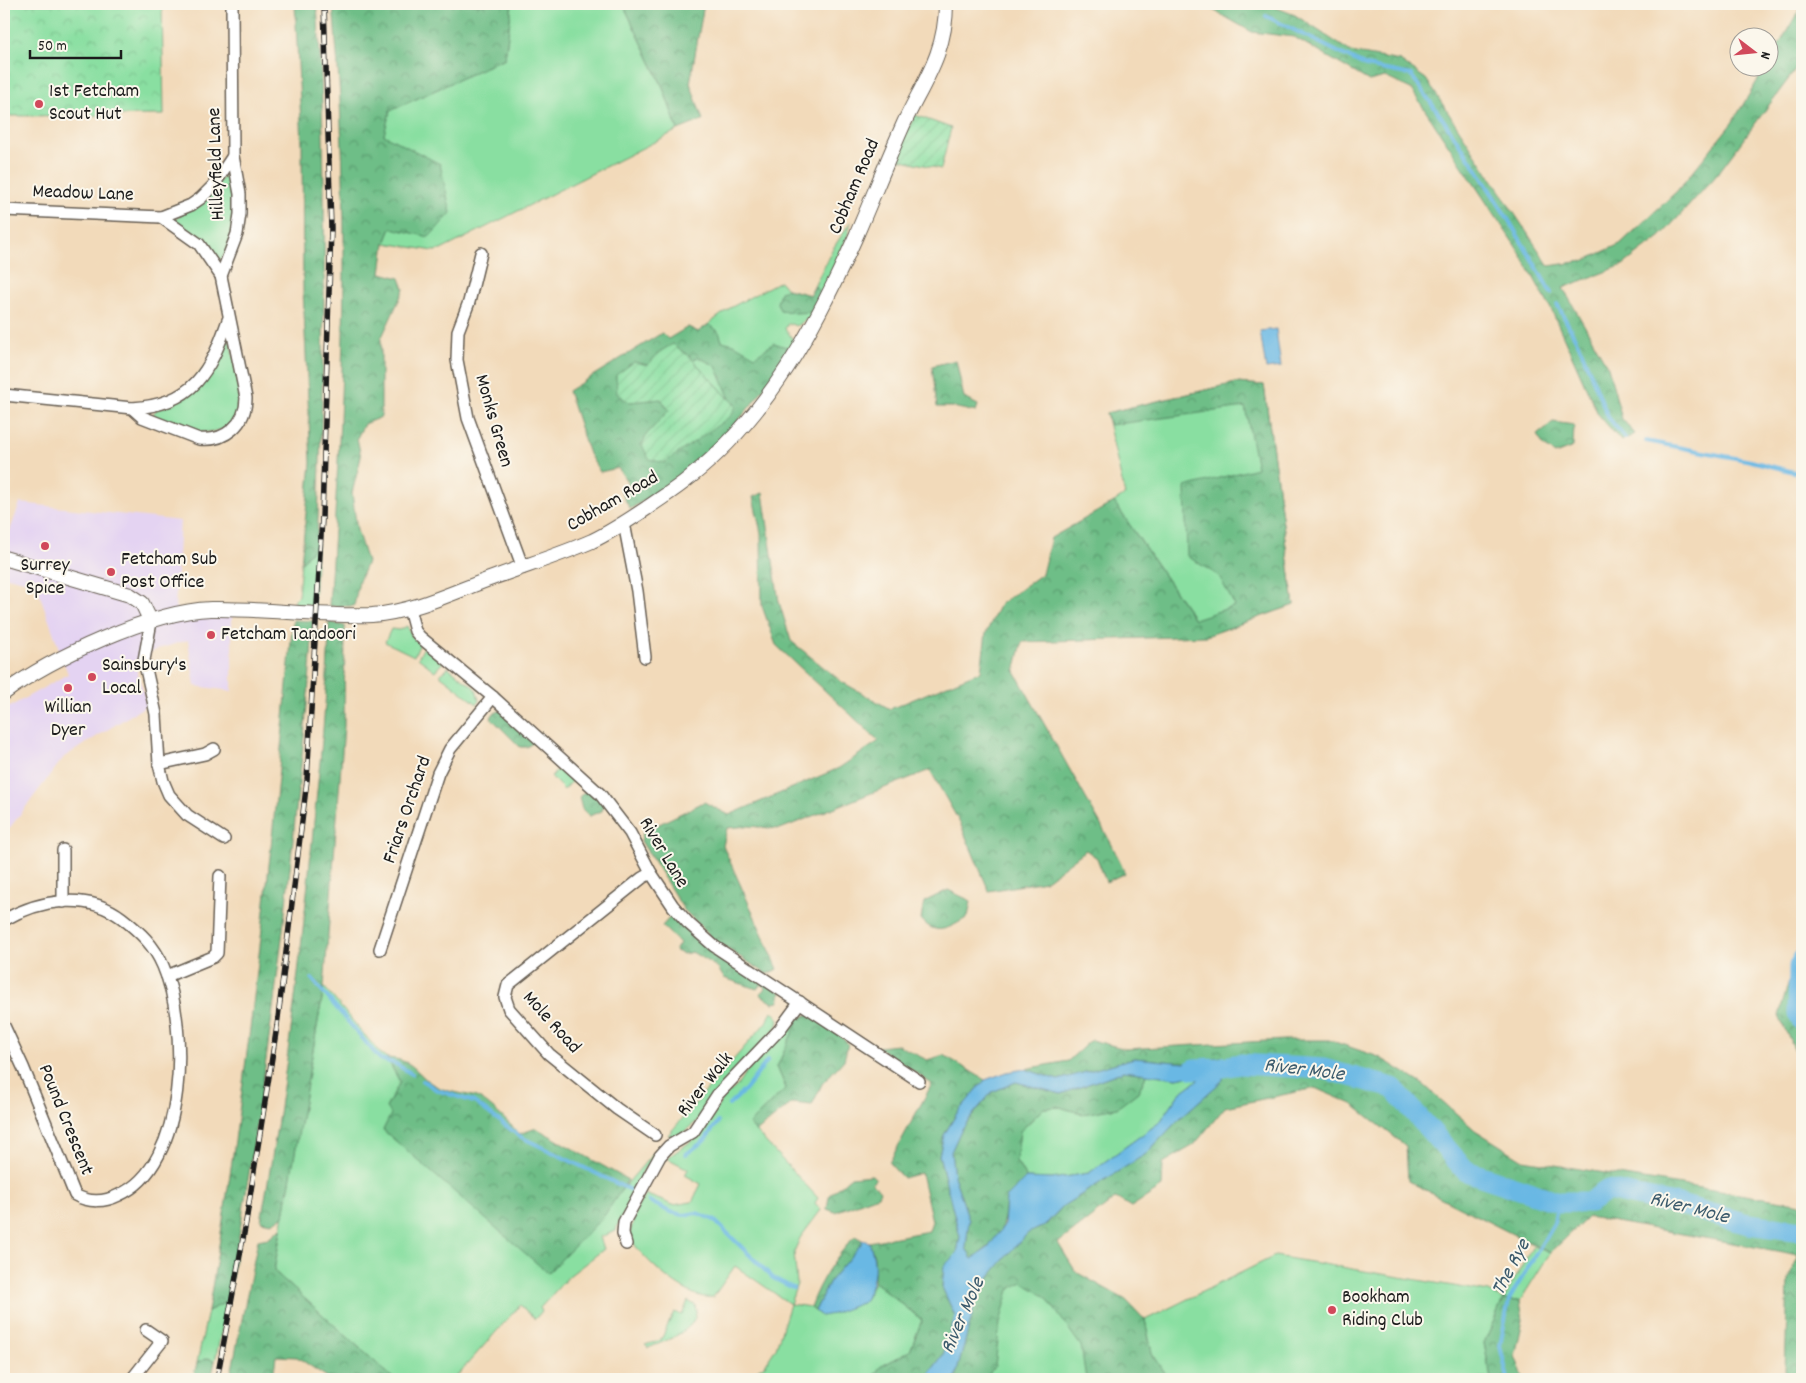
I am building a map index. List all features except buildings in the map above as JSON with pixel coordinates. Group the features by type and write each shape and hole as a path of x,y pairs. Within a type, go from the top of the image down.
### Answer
{"street":[{"name":"Hilleyfield Lane","path":"132,408 142,417 199,439 218,438 236,427 246,408 246,398 228,320 221,276 237,234 240,214 240,194 233,156 232,4"},
{"name":"Cobham Road","path":"4,693 66,657 117,634 173,615 210,610 361,615 409,608 523,568 594,540 624,523 690,478 715,456 778,382 802,345 833,288 888,159 934,65 946,29 946,4"},
{"name":"Meadow Lane","path":"4,210 161,217 190,205 201,198 213,186 233,156"},
{"name":"Meadow Lane","path":"161,217 199,244 221,276"},
{"name":"Monks Green","path":"481,253 469,302 458,331 457,360 468,418 523,568"},
{"name":"Hilleyfield Lane","path":"4,395 132,408 164,403 185,392 201,378 216,353 228,320"},
{"path":"624,523 637,591 646,657"},
{"path":"4,558 130,595 142,603 151,622 144,660 156,714 159,764 163,781 177,805 198,823 224,839"},
{"name":"River Lane","path":"409,608 415,631 420,637 493,697 600,794 630,833 651,873 688,922 714,946 919,1081"},
{"name":"Friars Orchard","path":"380,949 444,760 493,697"},
{"path":"159,764 205,754 214,749"},
{"path":"63,850 63,902"},
{"name":"Mole Road","path":"651,873 642,878 508,985 505,997 509,1009 549,1054 617,1109 655,1135"},
{"path":"167,976 213,958 217,953 220,876"},
{"name":"Pound Crescent","path":"4,920 35,905 63,902 92,904 107,908 149,942 167,976 175,1009 179,1044 174,1108 156,1160 146,1175 134,1186 113,1198 93,1201 82,1199 75,1195 23,1067 4,1026"},
{"name":"River Walk","path":"626,1244 623,1233 624,1222 660,1156 670,1146 693,1132 718,1094 780,1029 800,1002"},
{"path":"132,1379 162,1341 146,1330"}],"shaded area":[{"path":"20,503 180,521 175,606 184,622 207,617 232,616 232,691 195,686 188,640 158,649 134,661 147,705 64,757 5,834 4,710 68,674 36,584 4,576 4,547"}],"green space":[{"path":"4,4 162,4 164,115 4,116"},
{"path":"295,4 317,4 321,71 324,206 322,409 317,544 301,563 311,463 303,290 302,143"},
{"path":"333,4 512,4 505,58 390,111 384,135 440,164 451,213 429,237 391,228 385,243 381,273 400,278 404,289 381,339 381,417 364,424 357,438 361,457 352,493 357,530 367,562 359,581 354,606 329,606 340,426 344,306 343,185 338,64"},
{"path":"512,4 623,4 662,85 678,130 441,250 434,251 385,243 391,228 383,135 390,111 505,58"},
{"path":"623,4 704,4 690,83 703,120 678,130 662,85"},
{"path":"1196,4 1267,4 1295,15 1351,52 1400,61 1426,79 1549,266 1583,261 1620,244 1677,191 1732,123 1759,78 1778,78 1778,46 1802,5 1802,61 1716,176 1661,236 1623,265 1563,288 1608,367 1622,419 1635,434 1621,441 1598,414 1551,309 1520,253 1411,89 1385,77 1369,81 1294,37 1252,32 1206,6"},
{"path":"915,115 951,128 941,169 894,158"},
{"path":"225,176 232,176 235,208 230,243 226,253 220,260 202,239 176,222 176,219"},
{"path":"851,221 848,235 811,317 796,326 788,323 785,329 794,340 792,349 743,413 690,357 673,344 688,327 698,332 730,308 780,281 787,289 810,295 832,250"},
{"path":"815,286 822,294 814,312 795,313 780,310 777,303 780,292 787,289 810,295"},
{"path":"709,324 719,332 722,341 734,344 755,356 774,343 792,349 750,406 703,459 677,480 630,509 621,492 628,483 618,468 600,472 589,454 568,391 662,333 668,339 688,327 698,332","holes":["673,344 693,360 698,357 716,366 730,399 736,406 647,434 669,410 661,399 629,402 634,363 648,365"]},
{"path":"229,338 242,396 241,413 235,422 225,428 212,432 198,432 172,426 161,421 153,414 156,410 175,403"},
{"path":"673,344 690,357 736,406 731,416 664,463 649,459 642,445 647,434 669,410 661,399 629,402 617,394 616,375 634,362 648,365 659,352"},
{"path":"956,360 964,398 978,405 976,412 953,407 937,407 932,366"},
{"path":"1236,383 1264,385 1294,605 1206,636 1114,502 1125,495 1106,413"},
{"path":"1236,383 1264,385 1294,605 1206,636 1022,642 1015,672 1111,843 1125,873 1106,882 1097,858 1086,850 1045,881 989,891 960,823 930,770 780,829 749,826 727,828 723,846 778,969 767,974 715,941 684,910 641,841 643,832 704,802 729,815 839,768 879,741 776,645 762,606 761,533 753,497 763,493 779,602 791,641 842,682 890,709 981,671 986,633 1000,604 1042,574 1051,538 1114,502 1194,619 1235,606 1219,576 1187,556 1185,487 1257,468 1245,407 1110,425 1106,413"},
{"path":"1553,422 1574,425 1573,447 1555,454 1544,446 1537,435"},
{"path":"317,544 314,606 294,604 298,596 301,563"},
{"path":"293,620 313,621 306,716 283,933 258,1118 228,1301 208,1311 235,1139 258,967"},
{"path":"329,622 345,626 344,726 324,987 284,1216 272,1223 261,1221 291,1032 302,937 323,732"},
{"path":"407,626 412,636 420,644 414,656 385,642 391,629 399,630"},
{"path":"424,647 443,662 435,671 418,658"},
{"path":"448,667 476,689 479,700 477,704 440,675"},
{"path":"505,711 534,737 534,742 527,747 520,747 491,718 493,714"},
{"path":"562,765 575,778 564,790 551,777"},
{"path":"592,790 604,804 602,811 589,816 582,809 579,797 585,791"},
{"path":"948,890 971,901 968,917 944,929 932,928 921,919 924,902"},
{"path":"672,915 690,932 781,992 779,1002 773,1003 760,994 765,988 761,984 757,989 724,978 717,967 692,952 684,954 675,951 680,943 662,926"},
{"path":"1802,935 1802,1067 1779,1016"},
{"path":"324,987 380,1053 387,1058 400,1082 386,1108 619,1193 655,1151 656,1154 650,1166 646,1166 640,1176 641,1182 616,1231 600,1237 604,1249 569,1276 540,1308 542,1311 535,1319 520,1305 454,1379 394,1379 274,1271"},
{"path":"772,1011 779,1019 778,1025 695,1123 677,1137 668,1135 768,1020"},
{"path":"809,1014 838,1033 848,1044 844,1060 822,1084 812,1105 792,1103 756,1132 749,1124 786,1088 777,1067 799,1018"},
{"path":"799,1018 777,1067 786,1088 749,1124 818,1198 815,1203 821,1210 800,1238 794,1252 797,1284 790,1304 735,1266 713,1297 703,1297 691,1293 654,1266 629,1236 637,1208 645,1194 673,1205 692,1202 701,1184 685,1175 688,1169 667,1158 700,1135 724,1097 737,1086 746,1072"},
{"path":"1091,1040 1126,1049 1284,1040 1329,1040 1379,1057 1424,1085 1475,1130 1523,1160 1802,1204 1802,1379 1785,1379 1788,1279 1799,1255 1588,1217 1550,1253 1408,1181 1406,1146 1352,1104 1315,1088 1225,1107 1194,1145 1163,1163 1162,1187 1131,1207 1116,1198 1058,1243 1076,1272 1126,1300 1145,1320 1152,1353 1169,1379 1086,1379 1081,1346 1046,1297 1022,1282 1009,1290 1000,1323 995,1366 985,1379 955,1379 979,1289 1010,1252 1028,1233 1045,1226 1063,1206 1146,1154 1179,1119 1223,1080 1221,1057 1185,1063 1134,1058 1058,1080 1025,1069 1068,1061"},
{"path":"898,1045 927,1060 944,1055 985,1080 957,1113 944,1135 939,1155 960,1237 957,1253 944,1267 942,1287 955,1316 943,1355 925,1379 872,1379 880,1367 910,1351 922,1320 874,1282 874,1256 869,1242 929,1231 932,1221 921,1173 903,1178 889,1163 932,1084 878,1047"},
{"path":"387,1058 397,1059 411,1065 430,1083 447,1091 481,1099 520,1134 536,1128 628,1180 604,1216 548,1273 383,1130 391,1114 386,1108 400,1082"},
{"path":"1124,1071 1147,1074 1138,1092 1117,1108 1083,1114 1060,1107 1044,1108 1020,1131 1016,1161 1026,1178 1006,1198 1002,1227 995,1240 972,1259 966,1248 969,1220 954,1176 951,1152 961,1130 992,1092 1016,1082 1061,1094"},
{"path":"1147,1074 1177,1078 1197,1074 1199,1079 1179,1094 1160,1122 1089,1173 1052,1179 1026,1178 1016,1161 1020,1131 1044,1108 1060,1107 1083,1114 1138,1092"},
{"path":"872,1175 876,1179 872,1182 880,1191 878,1196 835,1212 827,1209 829,1196 851,1177"},
{"path":"281,1228 274,1271 394,1379 330,1379 297,1357 276,1356 273,1379 230,1379 258,1240 268,1238"},
{"path":"855,1236 862,1240 861,1244 830,1281 815,1311 810,1307 818,1287 841,1252"},
{"path":"1533,1246 1550,1253 1520,1301 1503,1300"},
{"path":"1010,1252 1136,1379 955,1379"},
{"name":"Bookham Riding Club","path":"1275,1256 1489,1292 1503,1300 1484,1343 1491,1379 1169,1379 1152,1353 1145,1320"},
{"path":"874,1282 922,1320 910,1351 880,1367 872,1379 743,1379 765,1365 776,1348 790,1304 810,1307 821,1316 864,1302"},
{"path":"1503,1300 1520,1301 1523,1320 1515,1356 1524,1379 1491,1379 1484,1343"},
{"path":"228,1301 215,1361 208,1358 197,1363 208,1311"},
{"path":"688,1301 695,1305 696,1313 688,1327 672,1338 648,1348 645,1345 661,1340 674,1312 682,1315"},
{"path":"208,1358 215,1361 211,1379 193,1379 197,1363"}],"water":[{"path":"1276,329 1281,367 1266,369 1260,331"},
{"path":"1222,1057 1223,1080 1179,1119 1146,1154 1063,1206 1044,1226 1028,1233 979,1289 955,1379 925,1379 943,1355 955,1316 942,1287 944,1266 957,1253 960,1237 939,1155 944,1135 957,1113 985,1080 1007,1072 1025,1069 1058,1080 1134,1058 1185,1063","holes":["1124,1071 1177,1078 1196,1074 1199,1079 1179,1094 1160,1122 1089,1173 1052,1179 1026,1178 1006,1198 1004,1225 988,1248 972,1259 966,1248 969,1220 954,1176 951,1152 961,1130 992,1092 1016,1082 1061,1094"]},
{"path":"862,1240 869,1242 874,1258 873,1280 864,1302 833,1314 821,1316 815,1311 830,1281 861,1244"}],"waterway":[{"path":"1266,16 1366,66 1411,75 1485,182 1551,293"},
{"path":"1557,304 1580,347 1608,417 1625,438"},
{"path":"1646,441 1751,461 1802,474"},
{"name":"River Mole","path":"1802,960 1799,966 1798,1013 1802,1021"},
{"path":"312,979 380,1059 396,1064 412,1074"},
{"path":"729,1105 746,1089 768,1060"},
{"name":"River Mole","path":"1194,1069 1218,1068 1240,1064 1324,1069 1393,1088 1466,1171 1558,1202 1590,1202 1608,1190 1684,1206 1748,1224 1802,1231"},
{"path":"423,1081 437,1090 474,1102 521,1137 630,1190"},
{"path":"686,1154 704,1141 718,1122"},
{"path":"649,1201 670,1212 684,1215 697,1213 714,1220 773,1278 793,1288"},
{"name":"The Rye","path":"1508,1379 1500,1346 1509,1300 1554,1223 1558,1202"}],"railway":[{"path":"217,1379 245,1228 277,1026 307,780 322,518 331,228 324,4"}],"place":[{"name":"1st Fetcham Scout Hut","path":"39,104"},
{"name":"Surrey Spice","path":"45,546"},
{"name":"Fetcham Sub Post Office","path":"111,572"},
{"name":"Fetcham Tandoori","path":"211,635"},
{"name":"Sainsbury's Local","path":"92,677"},
{"name":"Willian Dyer","path":"68,688"},
{"name":"Bookham Riding Club","path":"1332,1310"}]}
